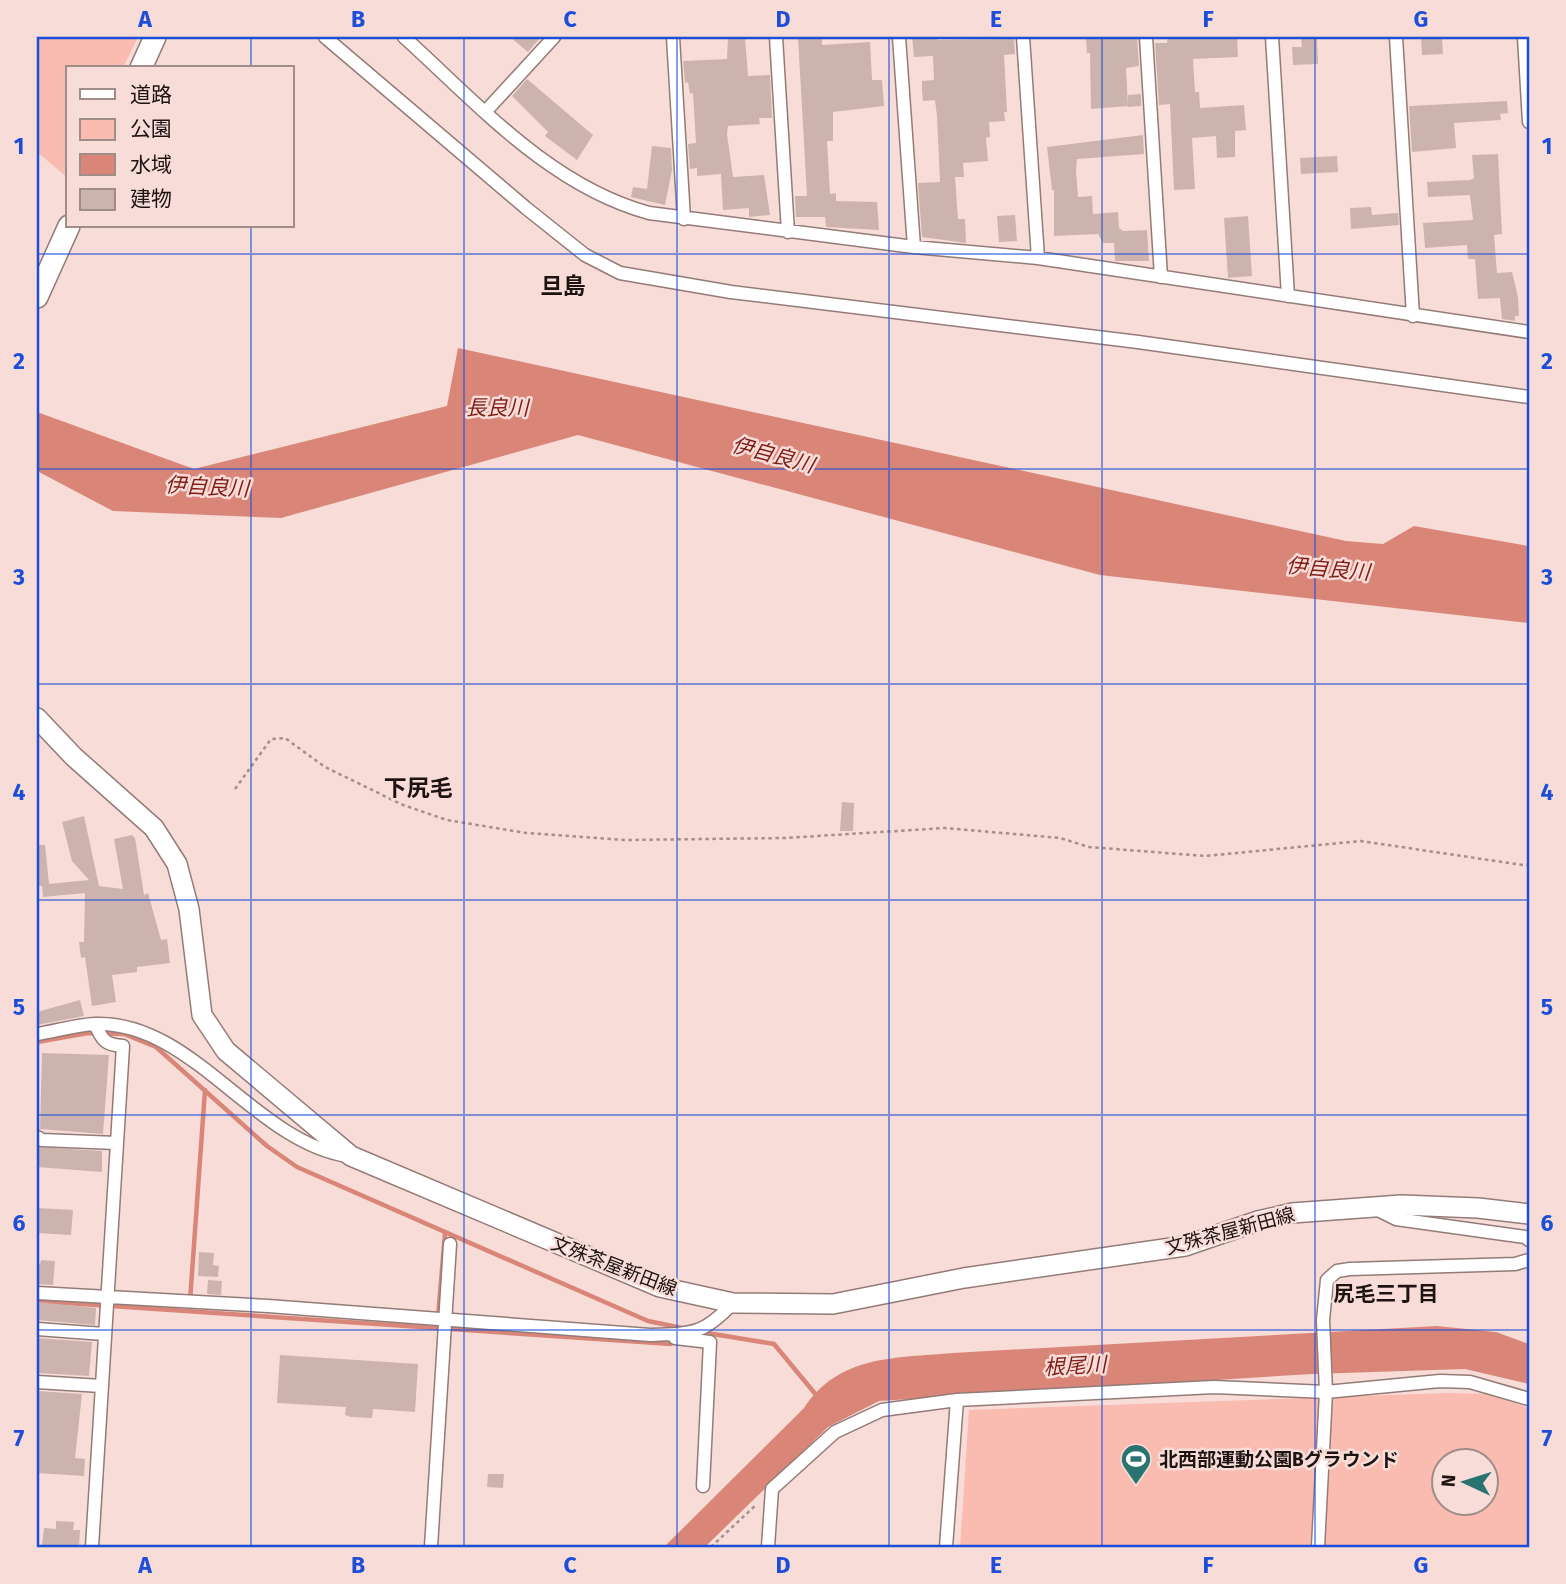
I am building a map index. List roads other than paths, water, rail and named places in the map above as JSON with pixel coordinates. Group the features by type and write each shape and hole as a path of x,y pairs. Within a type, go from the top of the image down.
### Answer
{"highway":[{"path":"142,66 155,37"},
{"path":"37,297 68,228"}],"main road":[{"name":"文殊茶屋新田線","path":"37,718 154,828 177,864 189,909 202,1015 215,1038 259,1081 351,1156 660,1287 733,1303 833,1304 964,1278 1185,1246 1258,1221 1292,1213 1369,1206 1478,1208 1529,1214"}],"street":[{"path":"325,37 526,208 584,254 620,273 731,292 1165,346 1529,397"},
{"path":"404,37 559,174 616,204 684,219 914,247 1038,258 1413,316 1529,331"},
{"path":"486,111 554,37"},
{"path":"673,37 684,219"},
{"path":"776,37 788,232"},
{"path":"900,37 914,247"},
{"path":"1024,37 1038,258"},
{"path":"1146,37 1161,277"},
{"path":"1272,37 1288,296"},
{"path":"1396,37 1413,316"},
{"path":"1524,37 1529,122"},
{"path":"37,1034 95,1024 133,1030 154,1038 201,1066 281,1130 324,1152 351,1156"},
{"path":"92,1547 123,1046 110,1045 102,1040 95,1024"},
{"path":"37,1136 42,1140 116,1143"},
{"path":"1369,1206 1396,1219 1525,1237 1529,1240"},
{"path":"431,1547 450,1244"},
{"path":"1318,1547 1326,1392 1323,1320 1327,1280 1337,1272 1350,1269 1515,1264 1529,1260"},
{"path":"37,1293 446,1320 710,1342 703,1486"},
{"path":"650,1335 675,1334 710,1327 733,1303"},
{"path":"37,1329 104,1334"},
{"path":"768,1547 772,1489 835,1432 882,1410 957,1400 1214,1387 1326,1392 1440,1381 1470,1382 1529,1399"},
{"path":"37,1382 101,1386"},
{"path":"946,1547 957,1400"}],"water":[{"name":"長良川","path":"458,348 1346,541 1383,544 1414,526 1529,546 1529,623 1100,575 578,435 281,518 113,511 37,471 37,412 194,469 447,406"},
{"name":"根尾川","path":"1437,1326 1496,1332 1529,1344 1529,1384 1465,1369 1312,1374 879,1401 828,1427 705,1547 664,1547 818,1391 834,1378 870,1362 953,1353"}],"waterway":[{"path":"37,1042 88,1033 124,1034 156,1047 267,1146 297,1167 648,1321 682,1328"},
{"path":"190,1301 205,1090"},
{"path":"438,1317 445,1234"},
{"path":"37,1301 671,1344 676,1338"},
{"path":"701,1332 774,1344 817,1396"}],"place":[{"name":"北西部運動公園Bグラウンド","path":"1136,1486"}],"district":[{"name":"旦島","path":"563,286"},
{"name":"下尻毛","path":"418,788"},
{"name":"尻毛三丁目","path":"1386,1294"}],"water label":[{"name":"伊自良川","path":"773,455"},
{"name":"伊自良川","path":"207,487"},
{"name":"伊自良川","path":"1328,569"}]}
